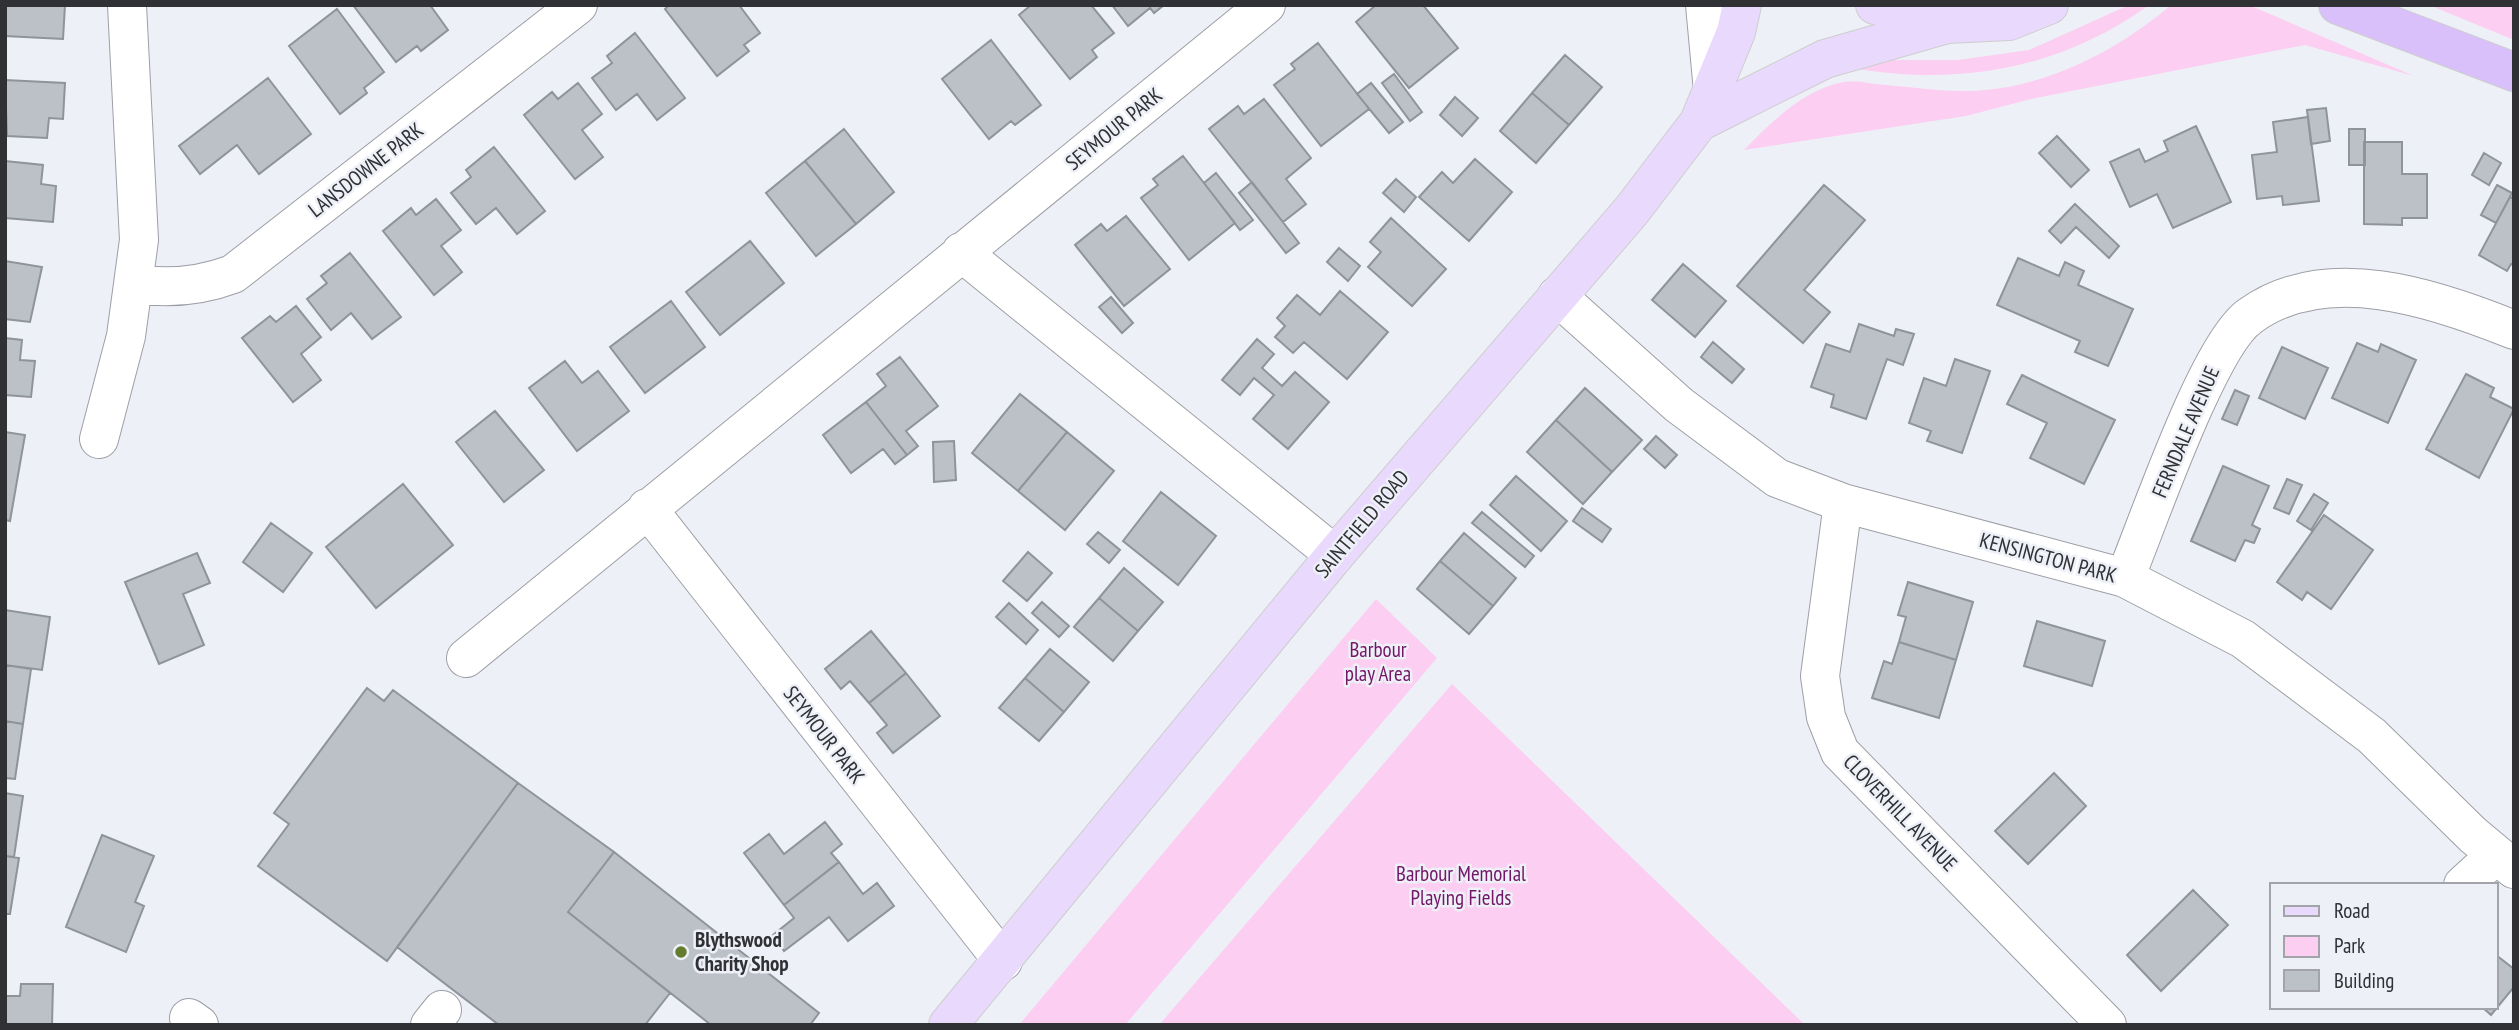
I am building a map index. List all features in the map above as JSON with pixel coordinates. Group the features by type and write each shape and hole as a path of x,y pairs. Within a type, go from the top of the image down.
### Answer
{"highway":[{"path":"2338,5 2514,72"}],"main road":[{"name":"SAINTFIELD ROAD","path":"948,1025 1335,555 1633,210 1706,106 1742,5"},
{"path":"1875,5 1947,24"},
{"path":"1706,106 1825,59 1947,24 2009,21 2049,5"}],"street":[{"path":"99,439 126,336 135,284 138,203 127,5"},
{"name":"LANSDOWNE PARK","path":"135,284 179,286 212,282 233,274 578,5"},
{"name":"SEYMOUR PARK","path":"466,658 1266,5"},
{"path":"1704,5 1706,106"},
{"path":"961,252 1335,555"},
{"name":"FERNDALE AVENUE","path":"2125,578 2214,362 2248,317 2291,294 2347,287 2428,299 2514,330"},
{"name":"KENSINGTON PARK","path":"1557,296 1679,405 1777,478 1843,503 2125,578 2243,639 2372,736 2505,862"},
{"name":"CLOVERHILL AVENUE","path":"1843,503 1820,677 1826,717 1840,751 2107,1025"},
{"name":"SEYMOUR PARK","path":"647,508 1003,961"},
{"path":"2467,883 2505,862"}],"green space":[{"path":"2129,5 2149,5 2078,45 2041,59 2003,68 1963,74 1924,75 1842,66 1878,60 1958,60 2029,50"},
{"path":"2171,5 2249,5 2414,76 2305,45 2031,99 1966,116 1744,150 1789,108 1829,86 1852,81 1962,91 2018,85 2046,77 2100,54 2149,23"},
{"path":"2429,5 2514,5 2514,40"},
{"name":"Barbour play Area","path":"1376,599 1437,658 1125,1025 1019,1025"},
{"name":"Barbour Memorial Playing Fields","path":"1452,684 1805,1025 1159,1025"}],"building":[{"path":"5,5 65,5 63,39 5,36"},
{"path":"353,5 430,5 448,30 421,51 417,46 396,62"},
{"path":"669,5 739,5 760,33 744,45 749,51 717,76 665,9"},
{"path":"1031,5 1091,5 1114,33 1092,50 1097,57 1070,79 1019,15"},
{"path":"1112,5 1164,5 1154,13 1150,8 1128,26"},
{"path":"1376,5 1423,5 1458,48 1409,88 1356,22"},
{"path":"337,9 384,72 364,88 367,93 340,114 289,46"},
{"path":"635,33 685,98 657,120 637,94 616,110 592,78 612,63 607,56"},
{"path":"991,40 1041,105 1015,125 1011,121 989,139 942,79"},
{"path":"1318,43 1369,109 1321,146 1274,85 1295,69 1291,64"},
{"path":"1565,55 1602,87 1569,125 1532,93"},
{"path":"1394,74 1422,112 1410,121 1382,83"},
{"path":"268,78 311,134 259,174 237,145 200,174 179,146"},
{"path":"5,80 65,83 63,119 49,118 47,138 7,136"},
{"path":"578,83 602,114 582,130 603,157 575,179 524,115 552,92 558,99"},
{"path":"1371,83 1403,122 1389,133 1357,94"},
{"path":"1532,93 1569,125 1536,163 1500,131"},
{"path":"1455,97 1478,118 1462,136 1440,115"},
{"path":"1264,99 1311,158 1286,179 1306,204 1283,222 1209,129 1238,106 1244,114"},
{"path":"2326,108 2330,141 2311,144 2307,110"},
{"path":"2308,117 2319,201 2283,205 2282,196 2257,199 2252,155 2277,152 2273,122"},
{"path":"2196,126 2231,202 2173,228 2157,194 2130,207 2110,162 2139,149 2145,162 2168,151 2164,141"},
{"path":"844,129 894,192 856,224 805,161"},
{"path":"2349,129 2365,129 2365,165 2349,165"},
{"path":"2057,136 2089,170 2071,187 2039,153"},
{"path":"2364,142 2402,142 2402,174 2427,174 2427,218 2402,218 2402,225 2364,224"},
{"path":"494,147 545,211 517,234 496,208 476,224 451,193 471,177 466,170"},
{"path":"2484,153 2501,163 2489,185 2472,175"},
{"path":"1183,156 1235,223 1189,260 1141,198 1158,185 1153,179"},
{"path":"1475,159 1512,192 1469,241 1419,197 1442,172 1453,183"},
{"path":"5,161 43,165 41,184 56,186 53,222 5,218"},
{"path":"805,161 856,224 816,256 766,193"},
{"path":"1216,173 1253,220 1240,230 1204,183"},
{"path":"1396,179 1416,197 1404,212 1383,193"},
{"path":"1252,182 1299,243 1286,253 1239,193"},
{"path":"1824,185 1865,220 1804,290 1830,312 1803,343 1737,286"},
{"path":"2497,185 2512,193 2496,223 2481,215"},
{"path":"2510,197 2514,199 2514,265 2511,264 2507,271 2479,255"},
{"path":"436,199 461,230 441,246 462,272 434,295 383,231 411,208 416,215"},
{"path":"2075,204 2119,246 2109,258 2076,227 2061,243 2049,231"},
{"path":"1126,216 1170,269 1124,306 1075,245 1101,224 1107,231"},
{"path":"1391,218 1446,269 1412,306 1368,267 1381,252 1370,242"},
{"path":"750,241 784,283 720,335 686,292"},
{"path":"1339,248 1360,266 1348,281 1327,262"},
{"path":"350,253 401,317 372,339 351,313 331,330 307,299 327,283 321,276"},
{"path":"2018,258 2059,276 2065,262 2084,271 2078,285 2133,309 2108,366 2075,352 2080,341 1997,305"},
{"path":"5,261 42,267 30,322 5,319"},
{"path":"1683,264 1726,301 1695,337 1652,300"},
{"path":"1340,291 1388,332 1347,379 1304,342 1293,353 1275,337 1285,326 1277,318 1297,295 1320,315"},
{"path":"1111,297 1133,323 1122,333 1099,307"},
{"path":"671,301 705,347 645,393 610,347"},
{"path":"296,306 321,337 301,354 321,380 293,402 242,338 270,316 276,322"},
{"path":"1859,324 1894,336 1896,329 1914,334 1903,365 1887,359 1866,419 1831,407 1834,395 1811,387 1826,344 1850,352"},
{"path":"5,338 22,340 20,360 35,361 31,397 5,395"},
{"path":"1257,339 1274,354 1262,368 1282,386 1295,372 1329,402 1288,449 1253,419 1274,395 1254,378 1240,395 1222,380"},
{"path":"1713,342 1744,369 1732,383 1701,357"},
{"path":"2357,343 2378,352 2381,344 2416,360 2388,423 2332,398"},
{"path":"2282,347 2328,368 2305,419 2259,398"},
{"path":"900,357 938,406 906,431 918,446 907,455 866,402 886,386 877,374"},
{"path":"1955,359 1990,371 1962,453 1927,441 1931,431 1909,423 1924,378 1946,386"},
{"path":"565,361 582,383 598,371 629,411 577,451 529,388"},
{"path":"2466,374 2494,388 2490,397 2514,409 2479,478 2426,449"},
{"path":"2022,375 2115,420 2084,484 2030,458 2047,423 2007,404"},
{"path":"1585,388 1642,440 1612,472 1556,420"},
{"path":"2235,390 2249,396 2237,425 2222,419"},
{"path":"1020,394 1067,432 1018,491 972,453"},
{"path":"866,402 907,455 895,464 883,449 851,473 823,435"},
{"path":"495,411 544,470 504,502 456,442"},
{"path":"1556,420 1612,472 1583,504 1527,452"},
{"path":"5,432 25,435 10,521 5,520"},
{"path":"1067,432 1114,471 1065,530 1018,491"},
{"path":"1656,436 1677,455 1665,468 1644,449"},
{"path":"954,441 956,480 934,482 933,442"},
{"path":"2223,466 2269,486 2252,525 2260,529 2254,543 2245,540 2235,561 2191,541"},
{"path":"1516,476 1567,521 1541,551 1490,505"},
{"path":"2287,479 2302,485 2289,514 2274,508"},
{"path":"403,484 453,545 376,608 326,547"},
{"path":"1161,492 1216,536 1178,585 1123,541"},
{"path":"2314,494 2328,503 2311,530 2297,521"},
{"path":"1582,508 1611,529 1602,542 1573,521"},
{"path":"1482,512 1534,556 1525,567 1472,523"},
{"path":"2324,515 2373,550 2331,609 2307,592 2302,600 2277,582"},
{"path":"271,523 312,553 283,592 243,562"},
{"path":"1098,532 1120,550 1109,563 1087,544"},
{"path":"1464,533 1516,578 1493,606 1440,561"},
{"path":"1028,552 1052,573 1027,601 1003,581"},
{"path":"197,553 210,583 183,594 204,645 159,664 125,582"},
{"path":"1440,561 1493,606 1469,634 1417,589"},
{"path":"1124,568 1163,602 1138,631 1099,598"},
{"path":"1908,582 1973,602 1956,660 1899,642 1906,617 1898,615"},
{"path":"1099,598 1138,631 1113,661 1074,627"},
{"path":"1042,602 1069,626 1059,637 1032,613"},
{"path":"1009,603 1038,630 1026,644 996,617"},
{"path":"5,610 50,617 42,670 5,665"},
{"path":"2037,621 2105,641 2092,686 2024,666"},
{"path":"871,631 906,673 869,703 850,681 841,689 825,669"},
{"path":"1899,642 1956,660 1939,718 1872,698 1884,661 1892,664"},
{"path":"1050,649 1089,682 1064,712 1025,678"},
{"path":"5,665 31,669 23,724 5,721"},
{"path":"906,673 940,716 893,753 877,733 887,725 869,703"},
{"path":"1025,678 1064,712 1039,741 999,708"},
{"path":"367,688 384,701 393,690 518,783 387,961 258,866 289,824 274,813"},
{"path":"5,721 23,724 15,779 5,778"},
{"path":"2054,773 2086,806 2028,864 1995,831"},
{"path":"518,783 614,852 568,912 670,993 645,1025 499,1025 397,947"},
{"path":"5,793 23,796 14,857 5,856"},
{"path":"825,822 842,844 831,853 839,862 784,905 744,853 769,834 784,854"},
{"path":"102,835 154,856 135,902 144,906 126,952 66,927"},
{"name":"Blythswood Charity Shop","path":"614,852 819,1013 810,1025 711,1025 568,912"},
{"path":"5,856 19,858 10,914 5,914"},
{"path":"839,862 863,894 877,883 894,906 848,941 829,917 784,951 773,935 794,918 784,905"},
{"path":"2193,890 2228,925 2161,991 2127,955"},
{"path":"2498,957 2514,969 2514,987 2498,1006"},
{"path":"21,984 53,984 52,1025 5,1025 5,996 20,996"},
{"path":"2484,1009 2496,1009 2491,1015"}],"place":[{"name":"Blythswood Charity Shop","path":"681,952"}]}
